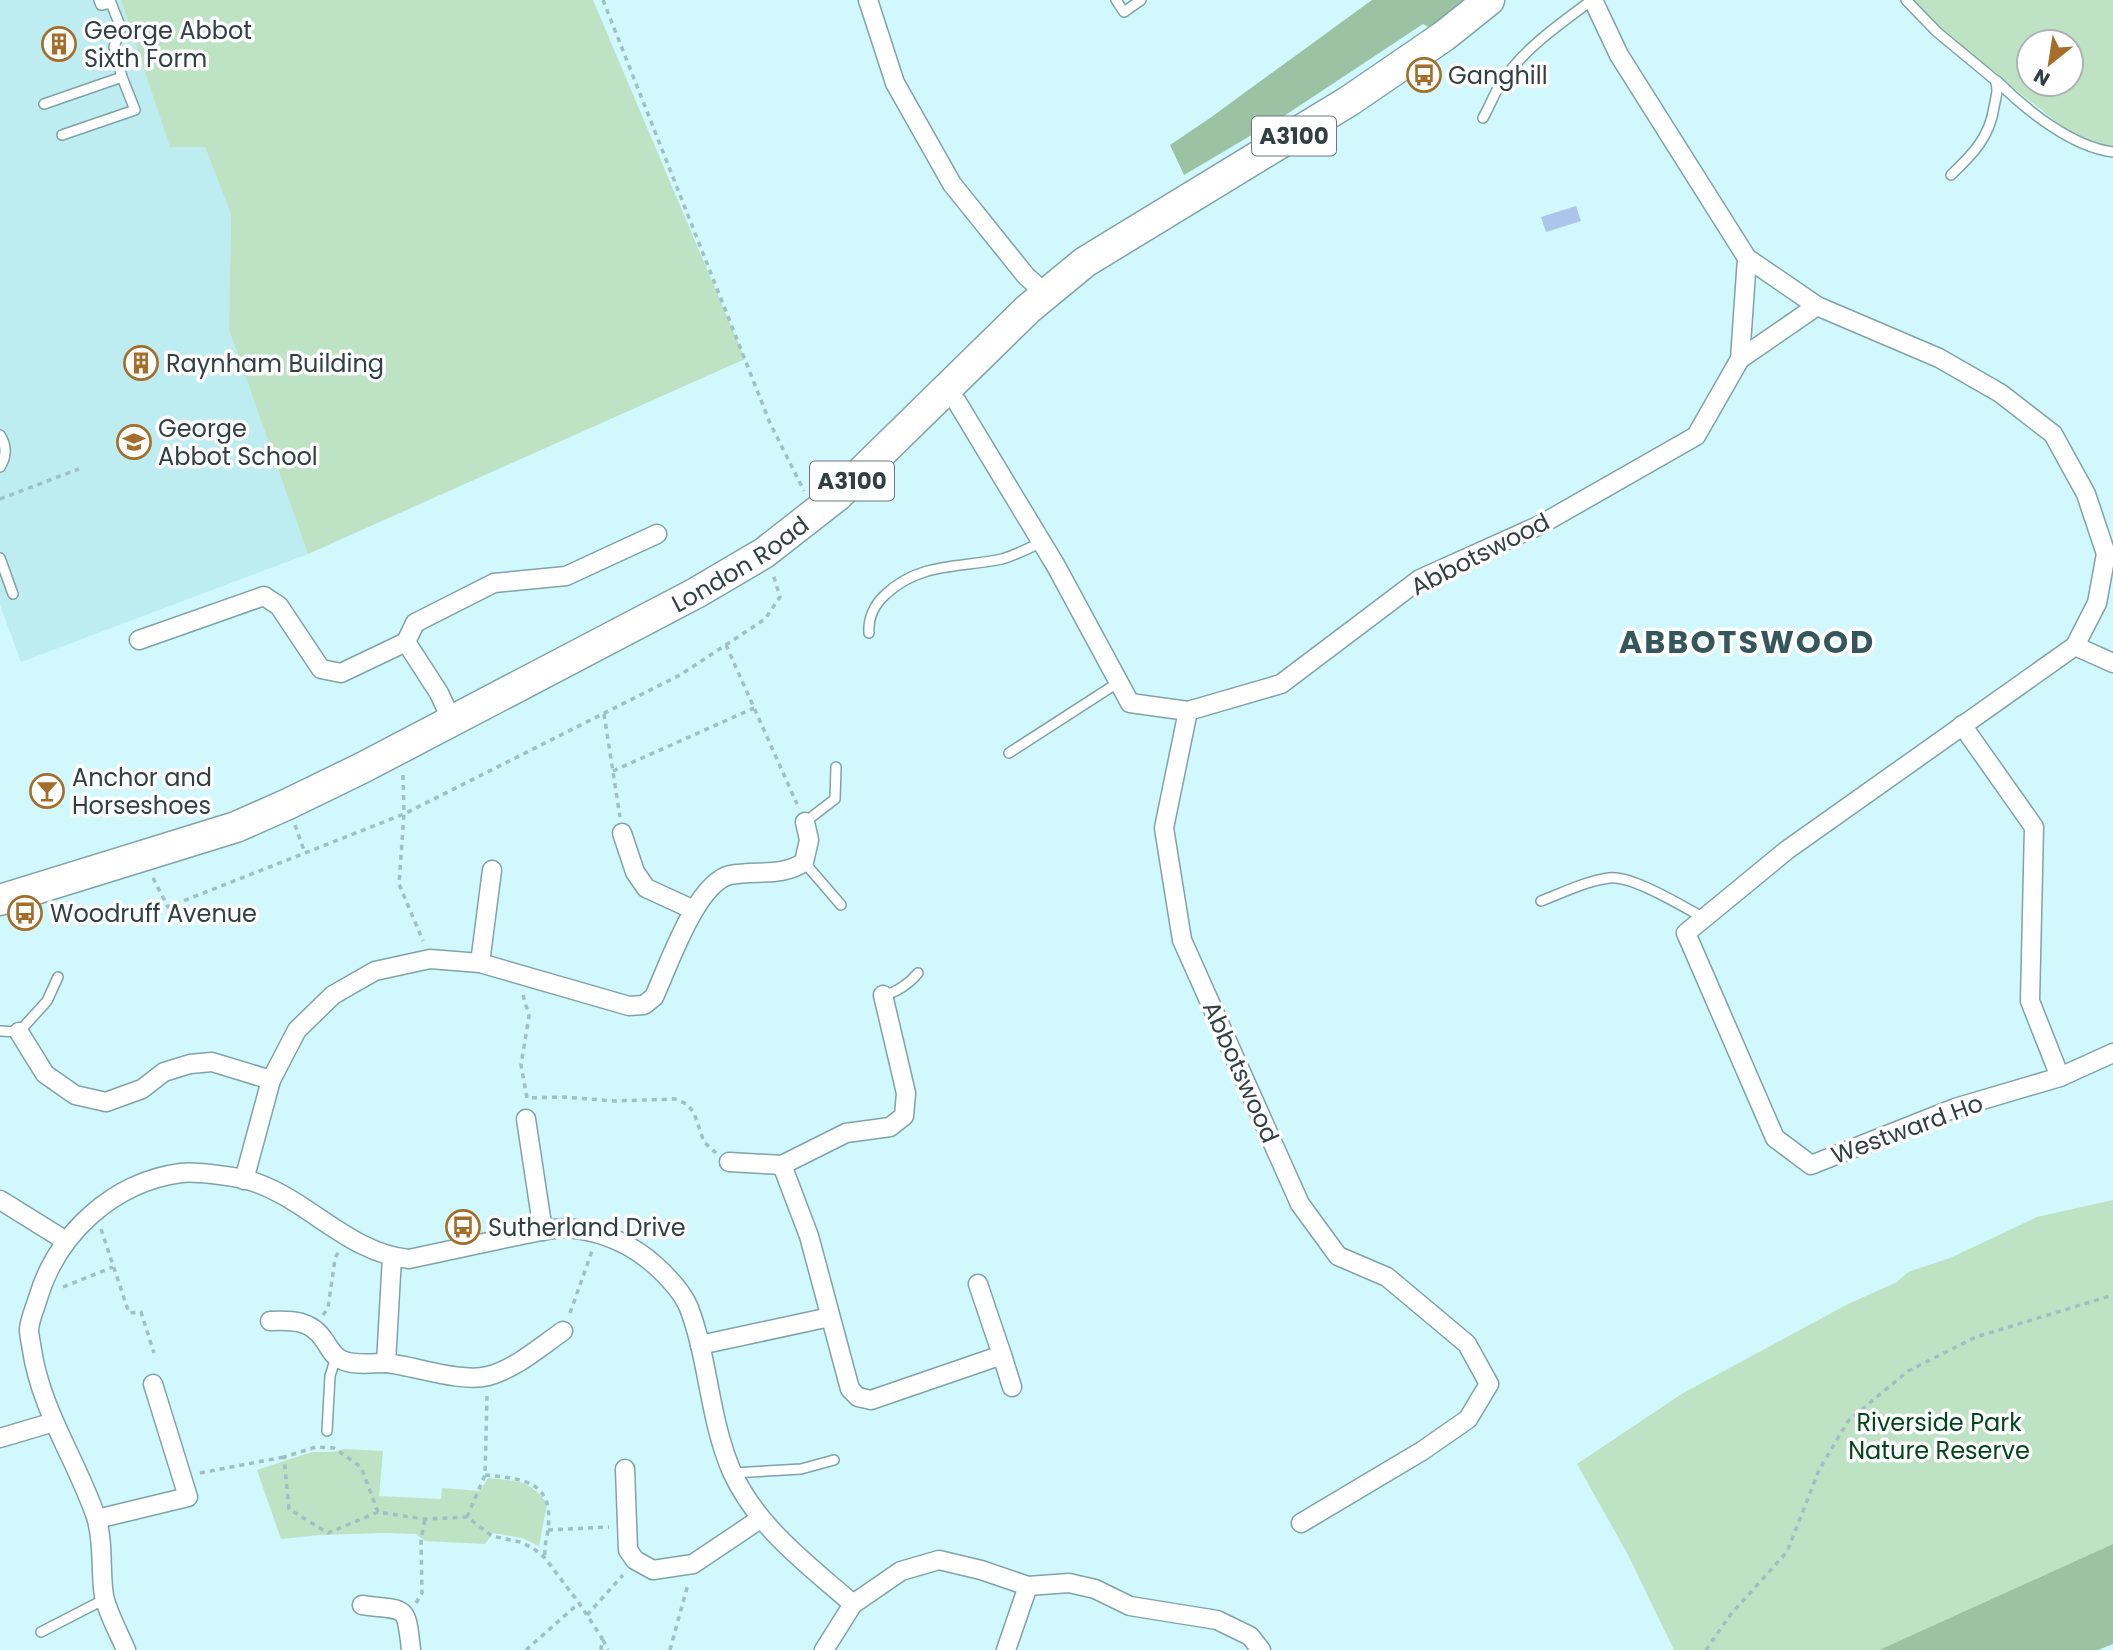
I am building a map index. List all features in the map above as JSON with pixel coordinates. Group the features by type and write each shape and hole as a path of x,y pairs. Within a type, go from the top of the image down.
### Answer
{"main road":[{"name":"London Road","path":"0,900 236,827 318,790 696,593 765,553 814,515 1046,294 1085,262 1349,101 1444,36 1489,0"}],"street":[{"path":"868,0 895,83 952,184 1026,276 1046,294"},
{"path":"1592,0 1619,55 1747,258 1817,306 1940,358 2000,393 2053,434 2086,494 2106,554 2097,603 2075,646 1787,849 1704,918"},
{"name":"Abbotswood","path":"1741,359 1747,258"},
{"name":"Abbotswood","path":"945,390 957,402 1042,542 1130,703 1188,711 1281,684 1420,579 1540,525 1696,436 1741,359 1817,306"},
{"path":"139,640 264,596 279,606 321,670 341,673 406,642 415,623 495,583 566,576 657,534"},
{"path":"406,642 439,694 452,721"},
{"path":"2075,646 2113,663"},
{"name":"Abbotswood","path":"1188,711 1164,828 1182,940 1300,1204 1338,1256 1387,1277 1467,1344 1489,1384 1468,1419 1422,1451 1301,1523"},
{"path":"1962,725 2034,828 2030,1001 2060,1077"},
{"path":"244,1180 271,1080 297,1030 333,995 375,971 430,959 480,963 629,1006 644,1005 654,997 706,890 728,875 793,870 804,862 809,840 805,822"},
{"path":"622,833 635,872 646,888 694,910"},
{"path":"480,963 492,870"},
{"name":"Westward Ho","path":"1704,918 1686,933 1774,1138 1811,1165 1955,1108 2060,1077 2113,1052"},
{"path":"729,1162 782,1165 846,1133 890,1127 904,1116 906,1093 883,995"},
{"path":"19,1032 45,1074 75,1095 106,1102 142,1089 164,1072 190,1063 212,1062 271,1080"},
{"path":"526,1119 543,1231"},
{"path":"782,1165 809,1236 850,1389 858,1397 871,1401 1002,1355"},
{"path":"126,1650 105,1599 97,1520 54,1422 35,1370 29,1329 44,1278 66,1241 91,1215 103,1204 144,1182 183,1173 244,1180 288,1198 370,1250 392,1257 409,1259 543,1231 574,1229 617,1240 645,1256 667,1276 688,1304 700,1345 715,1422 733,1473 760,1519 799,1558 853,1604"},
{"path":"0,1200 66,1241"},
{"path":"386,1363 392,1257"},
{"path":"978,1284 1012,1387"},
{"path":"700,1345 830,1317"},
{"path":"270,1321 294,1320 314,1329 336,1357 348,1362 415,1366 452,1376 487,1376 506,1369 563,1331"},
{"path":"97,1520 188,1497 153,1384"},
{"path":"0,1438 54,1422"},
{"path":"625,1469 628,1550 635,1560 653,1570 693,1564 760,1519"},
{"path":"824,1650 853,1604 901,1571 939,1560 981,1570 1028,1586 1069,1583 1095,1589 1130,1606 1217,1620 1251,1636 1261,1650"},
{"path":"1006,1650 1028,1586"},
{"path":"362,1605 401,1611 408,1617 411,1650"}],"lane":[{"path":"62,135 135,110 114,47 121,28 111,3 101,5 99,0"},
{"path":"1116,0 1124,12 1140,0"},
{"path":"1483,118 1502,81 1524,54 1592,0"},
{"path":"1906,0 1937,32 2030,110 2078,142 2091,148 2113,152"},
{"path":"44,104 122,77"},
{"path":"1951,175 1984,139 1992,120 1998,89 1995,80"},
{"path":"0,435 6,454 0,467"},
{"path":"869,634 873,611 880,600 902,581 948,566 1007,557 1042,542"},
{"path":"0,558 13,594"},
{"path":"1009,753 1119,682"},
{"path":"805,822 835,799 836,767"},
{"path":"804,862 841,905"},
{"path":"1541,901 1594,881 1623,878 1704,918"},
{"path":"883,995 891,994 906,985 918,973"},
{"path":"0,1031 19,1032 47,1001 58,977"},
{"path":"327,1432 330,1376 336,1357"},
{"path":"733,1473 801,1469 834,1460"},
{"path":"41,1632 105,1599"}],"path":[{"path":"603,0 770,423 814,515"},
{"path":"0,499 79,469"},
{"path":"144,855 168,907 404,814 680,675 765,620 780,597 765,553"},
{"path":"725,645 805,822"},
{"path":"613,771 754,708"},
{"path":"604,713 622,833"},
{"path":"404,746 400,884 430,959"},
{"path":"526,975 523,995 529,1016 521,1065 527,1098 564,1097 615,1101 675,1099 687,1104 694,1113 704,1142 729,1162"},
{"path":"91,1215 104,1233 129,1313 141,1312 154,1353"},
{"path":"563,1331 598,1235"},
{"path":"314,1329 328,1308 335,1259 348,1236"},
{"path":"39,1296 113,1267"},
{"path":"1706,1650 1731,1614 1787,1552 1819,1469 1849,1421 1908,1371 1976,1337 2113,1295"},
{"path":"467,1517 485,1475 487,1376"},
{"path":"183,1477 284,1457 316,1447 334,1448 361,1467 378,1511"},
{"path":"284,1457 289,1509 328,1533 378,1511 425,1519 467,1517 492,1536 520,1542 533,1548 545,1558 579,1602 608,1650"},
{"path":"485,1475 521,1479 539,1489 548,1502 545,1558"},
{"path":"408,1617 422,1592 421,1539 425,1519"},
{"path":"548,1530 626,1526"},
{"path":"587,1615 635,1560"},
{"path":"670,1650 693,1564"},
{"path":"526,1650 579,1602"},
{"path":"601,1650 602,1638"}],"shaded area":[{"name":"George Abbot School","path":"0,0 121,0 170,146 205,147 231,214 229,330 308,554 21,662 0,605"},
{"path":"1576,206 1581,221 1546,232 1541,217"}],"green space":[{"path":"121,0 593,0 745,359 308,554 229,330 231,214 205,147 170,147"},
{"path":"1372,0 1478,0 1444,36 1423,24 1284,116 1184,175 1170,145"},
{"path":"1913,0 2113,0 2113,148 2088,141 2063,127 2026,98 2085,98 2085,28 2015,28 2015,89 1945,34"},
{"name":"Riverside Park Nature Reserve","path":"2113,1200 2113,1544 1879,1650 1674,1650 1627,1553 1577,1464 1683,1393 1848,1304 1897,1282 1908,1272 1950,1258 2037,1217"},
{"path":"344,1449 383,1451 379,1496 441,1499 442,1488 480,1491 488,1478 514,1481 528,1486 547,1504 539,1546 522,1538 493,1533 485,1544 425,1541 416,1534 384,1533 281,1539 257,1470 312,1452"},
{"path":"2113,1544 2113,1644 2098,1650 1879,1650"}],"place":[{"name":"George Abbot Sixth Form","path":"59,44"},
{"name":"Ganghill","path":"1424,75"},
{"name":"Raynham Building","path":"141,363"},
{"name":"George Abbot School","path":"134,442"},
{"name":"Anchor and Horseshoes","path":"47,791"},
{"name":"Woodruff Avenue","path":"25,913"},
{"name":"Sutherland Drive","path":"463,1227"}],"district":[{"name":"ABBOTSWOOD","path":"1747,641"}]}
